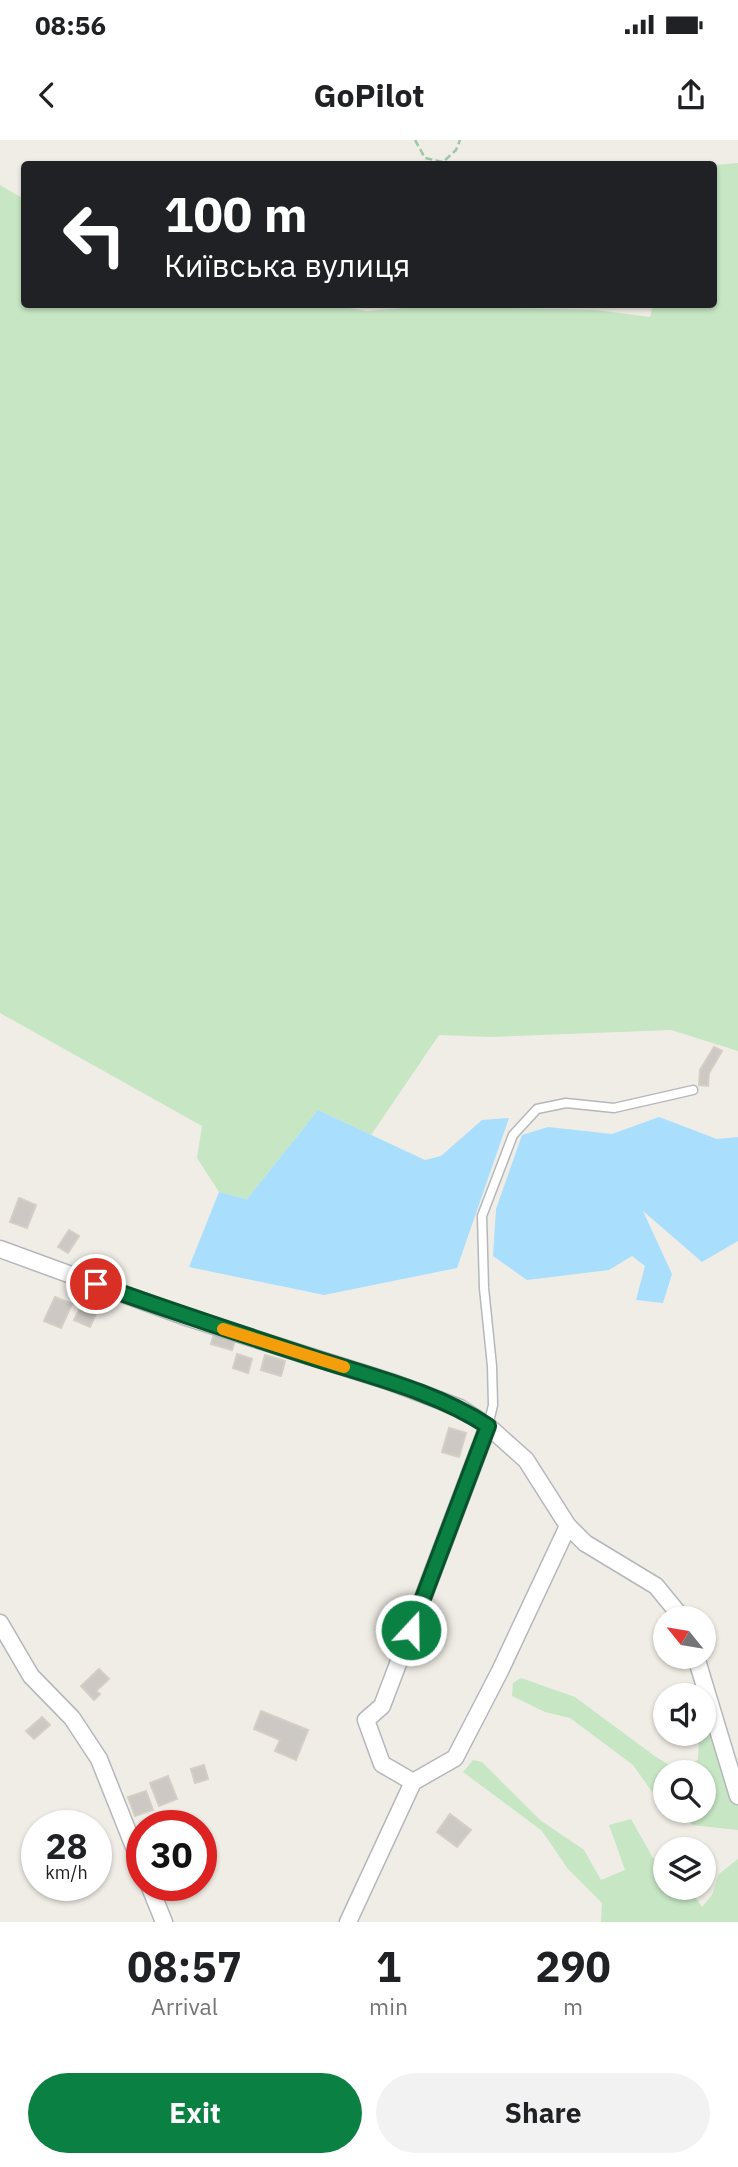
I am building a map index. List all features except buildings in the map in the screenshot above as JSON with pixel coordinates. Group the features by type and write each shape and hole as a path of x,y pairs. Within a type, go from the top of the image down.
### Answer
{"street":[{"path":"0,1249 189,1318 391,1382 460,1408 488,1426 526,1460 568,1526 585,1543 656,1586 672,1606"},
{"path":"413,1782 382,1764 366,1720 382,1706 488,1426"},
{"path":"348,1922 413,1782 455,1758 500,1671 568,1526"},
{"path":"0,1623 32,1676 72,1718 99,1759 126,1827"},
{"path":"700,1670 738,1796"},
{"path":"155,1901 164,1922"}],"lane":[{"path":"488,1426 493,1405 484,1288 482,1216 513,1135 537,1109 566,1103 614,1108 693,1090"}],"path":[{"path":"415,140 425,158 438,161"},
{"path":"444,161 456,150 460,140"}],"green space":[{"path":"738,163 738,1051 671,1030 490,1037 439,1035 371,1135 318,1110 247,1199 219,1192 197,1158 202,1126 0,1013 0,185 21,197 21,308 349,308 367,311 403,308 512,308 596,310 650,317 652,308 717,308 717,165"},
{"path":"521,1678 575,1697 661,1760 653,1760 653,1793 633,1765 570,1718 545,1712 512,1696 513,1683"},
{"path":"716,1732 738,1786 738,1830 691,1823 716,1823 716,1760 698,1760 699,1746 716,1746"},
{"path":"473,1760 482,1762 540,1820 584,1850 601,1880 625,1870 609,1825 631,1819 653,1858 653,1900 697,1900 702,1907 708,1900 716,1900 719,1874 738,1859 738,1922 601,1922 602,1903 568,1869 542,1831 463,1772"}],"water":[{"path":"318,1110 425,1160 441,1156 482,1120 509,1118 457,1268 324,1295 189,1267 219,1192 247,1199"},
{"path":"659,1117 717,1139 738,1137 738,1241 702,1262 643,1211 672,1274 663,1303 636,1300 645,1266 632,1256 609,1270 527,1280 493,1256 496,1209 522,1135 548,1127 612,1134"}],"slow traffic":[{"path":"223,1329 344,1367"}],"route":[{"path":"96,1284 189,1318 391,1382 460,1408 488,1426 411,1630"}]}
